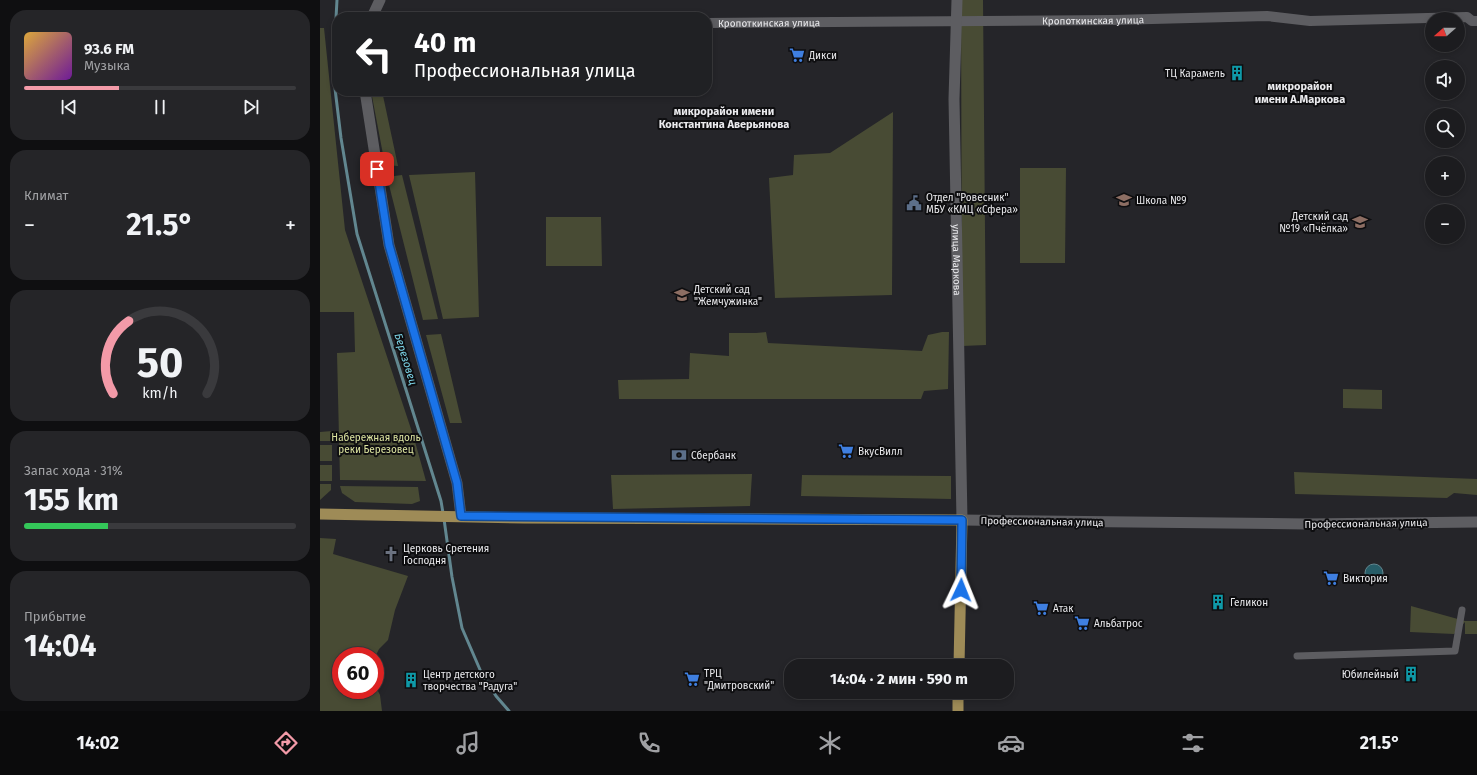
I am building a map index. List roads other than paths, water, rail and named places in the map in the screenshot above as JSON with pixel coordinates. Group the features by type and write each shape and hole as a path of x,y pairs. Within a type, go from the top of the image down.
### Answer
{"main road":[{"name":"Профессиональная улица","path":"320,514 962,520"},
{"path":"959,659 962,520"},
{"path":"958,699 958,711"}],"street":[{"path":"374,12 380,0"},
{"name":"улица Маркова","path":"957,0 954,99 962,520"},
{"name":"Кропоткинская улица","path":"712,23 1114,20 1267,16 1310,21 1467,17 1472,21 1477,21"},
{"path":"366,96 389,245 457,483 461,516"},
{"name":"Профессиональная улица","path":"962,520 1303,524 1477,522"},
{"path":"1297,656 1455,651 1462,610"}],"water":[{"path":"1374,564 1380,567 1383,573 1380,579 1374,582 1368,579 1365,573 1368,567"}],"waterway":[{"name":"Березовец","path":"336,12 337,0"},
{"name":"Березовец","path":"336,96 341,138 357,234 441,501 443,513"},
{"name":"Березовец","path":"444,519 452,577 462,628 481,672 496,696 509,711"}],"place":[{"name":"Дикси","path":"797,55"},
{"name":"ТЦ Карамель","path":"1237,73"},
{"name":"Школа №9","path":"1124,200"},
{"name":"Отдел \"Ровесник\" МБУ «КМЦ «Сфера»","path":"914,203"},
{"name":"Детский сад №19 «Пчёлка»","path":"1360,222"},
{"name":"Детский сад \"Жемчужинка\"","path":"682,295"},
{"name":"ВкусВилл","path":"846,451"},
{"name":"Сбербанк","path":"679,455"},
{"name":"Церковь Сретения Господня","path":"391,554"},
{"name":"Виктория","path":"1331,578"},
{"name":"Геликон","path":"1218,602"},
{"name":"Атак","path":"1041,608"},
{"name":"Альбатрос","path":"1082,623"},
{"name":"Юбилейный","path":"1411,674"},
{"name":"ТРЦ \"Дмитровский\"","path":"692,679"},
{"name":"Центр детского творчества \"Радуга\"","path":"411,680"}],"district":[{"name":"микрорайон имени А.Маркова","path":"1300,92"},
{"name":"микрорайон имени Константина Аверьянова","path":"724,117"}],"park label":[{"name":"Набережная вдоль реки Березовец","path":"376,442"}]}
